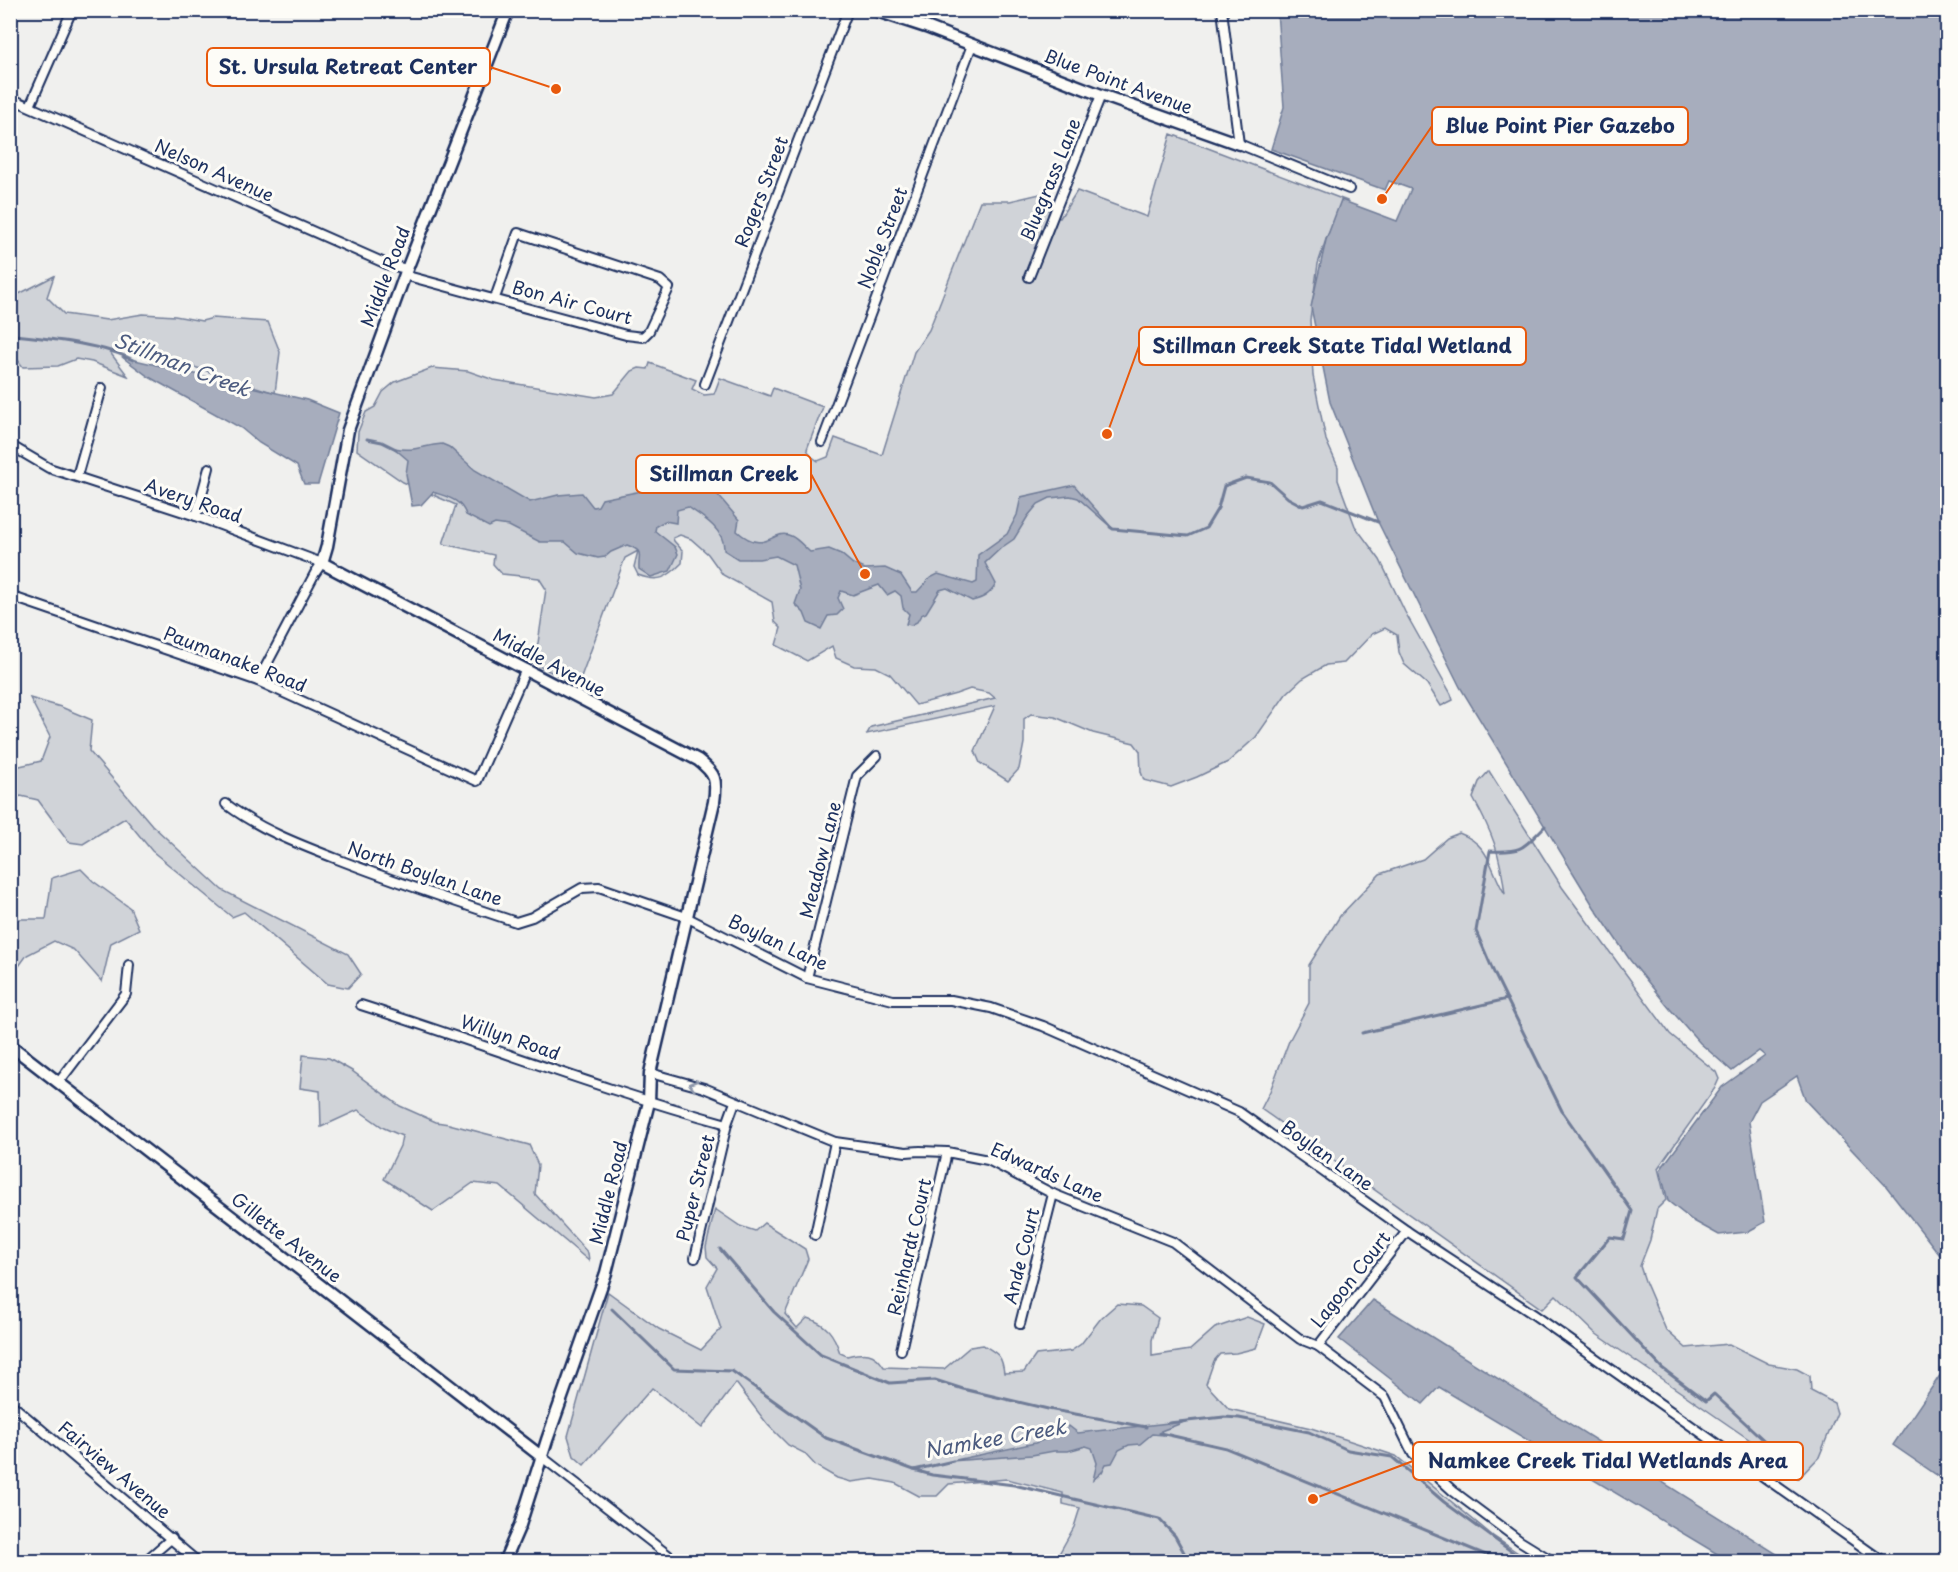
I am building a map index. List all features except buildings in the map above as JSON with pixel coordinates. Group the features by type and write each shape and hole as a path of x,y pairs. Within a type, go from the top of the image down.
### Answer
{"main road":[{"name":"Middle Road","path":"322,563 348,430 406,272 508,10"},
{"name":"Blue Point Avenue","path":"874,10 1239,144"},
{"name":"Middle Avenue","path":"322,563 698,760 708,767 716,781 709,823"},
{"name":"Middle Road","path":"504,1562 520,1525 606,1273 649,1102 650,1073 709,823"},
{"name":"Gillette Avenue","path":"10,1045 542,1457"}],"street":[{"path":"30,106 72,10"},
{"name":"Rogers Street","path":"705,384 848,10"},
{"path":"1222,10 1239,144"},
{"name":"Noble Street","path":"822,442 972,45"},
{"name":"Bluegrass Lane","path":"1029,276 1101,95"},
{"name":"Nelson Avenue","path":"10,98 389,265 495,298"},
{"name":"Blue Point Avenue","path":"1239,144 1348,189"},
{"name":"Bon Air Court","path":"519,233 660,280 669,288 649,331 643,337 626,335 495,298 519,233"},
{"path":"77,476 102,388"},
{"path":"10,462 13,444"},
{"name":"Avery Road","path":"13,444 54,470 196,516 322,563"},
{"path":"196,516 209,468"},
{"path":"258,681 322,563"},
{"name":"Paumanake Road","path":"10,596 258,681 477,781 526,669"},
{"name":"Meadow Lane","path":"807,978 857,776 877,756"},
{"name":"North Boylan Lane","path":"226,804 257,825 301,845 372,873 516,922 532,917 582,888 598,887 686,917"},
{"name":"Boylan Lane","path":"686,917 807,978 893,1000 951,1000 988,1007 1043,1026 1239,1112 1407,1232 1533,1314 1884,1562"},
{"path":"58,1082 126,994 129,965"},
{"name":"Willyn Road","path":"361,1005 649,1102 727,1124"},
{"name":"Edwards Lane","path":"650,1073 704,1088 835,1142 906,1152 920,1150 947,1152 988,1160 1053,1194 1173,1242 1300,1339 1318,1346 1385,1397 1413,1454 1453,1491 1520,1541 1554,1562"},
{"path":"727,1124 735,1102"},
{"name":"Puper Street","path":"695,1258 727,1124"},
{"path":"815,1235 835,1142"},
{"name":"Reinhardt Court","path":"902,1350 947,1152"},
{"name":"Ande Court","path":"1020,1324 1053,1194"},
{"name":"Lagoon Court","path":"1318,1346 1407,1232"},
{"name":"Fairview Avenue","path":"10,1403 198,1562"},
{"path":"542,1457 676,1562"},
{"path":"144,1562 172,1538"}],"shaded area":[{"path":"1171,134 1347,201 1327,236 1318,264 1310,320 1313,376 1326,440 1338,467 1338,480 1355,526 1380,560 1405,612 1451,694 1453,700 1441,706 1427,684 1404,664 1399,652 1397,635 1385,628 1372,634 1344,663 1326,665 1302,679 1286,694 1256,737 1228,762 1197,777 1171,787 1144,780 1141,772 1140,751 1134,743 1093,733 1055,717 1031,714 1024,719 1024,743 1019,769 1008,781 980,763 975,751 995,706 867,734 871,727 995,698 989,693 970,689 916,705 890,674 876,667 854,666 836,658 832,646 807,661 776,645 781,628 775,622 772,602 723,575 708,554 691,539 680,535 673,538 683,551 682,563 662,578 652,579 638,575 634,567 638,551 625,558 578,685 528,661 538,643 546,589 539,578 502,574 493,564 494,555 443,544 456,505 403,482 357,450 358,432 366,412 375,407 383,392 395,382 432,368 468,371 494,380 596,397 613,394 632,371 639,368 648,369 650,363 696,380 692,389 704,395 714,394 720,378 770,396 773,388 823,407 807,449 818,461 828,457 835,438 882,455 914,352 929,330 980,201 1010,201 1040,194 1049,196 1053,203 1048,214 1060,218 1077,191 1147,217"},
{"path":"54,276 47,297 64,314 107,320 143,314 202,321 213,318 268,322 280,352 275,393 135,348 109,351 128,376 92,362 76,359 58,366 23,367 11,351 11,298"},
{"path":"30,698 61,707 92,720 89,751 152,825 222,890 348,954 361,974 348,988 328,984 244,912 232,917 152,851 125,818 83,844 69,842 38,800 21,796 11,800 11,768 41,761 50,737"},
{"path":"1489,771 1562,887 1670,1034 1716,1072 1719,1079 1715,1088 1658,1168 1666,1200 1657,1209 1650,1240 1640,1266 1666,1330 1686,1348 1729,1344 1769,1364 1797,1369 1810,1376 1811,1391 1834,1403 1837,1413 1819,1457 1798,1479 1766,1451 1595,1333 1556,1295 1542,1309 1261,1109 1289,1041 1309,1003 1309,965 1340,916 1380,874 1423,859 1447,838 1459,833 1470,838 1484,851 1505,894 1495,844 1473,798 1479,782"},
{"path":"81,869 93,881 130,908 139,929 111,943 102,982 74,950 54,941 27,955 11,977 11,919 46,919 52,878"},
{"path":"303,1055 329,1058 352,1071 400,1106 436,1122 529,1145 538,1165 535,1194 588,1253 589,1261 500,1186 473,1183 433,1211 384,1179 400,1146 402,1136 384,1128 358,1110 321,1127 320,1091 300,1088"},
{"path":"715,1209 740,1226 755,1231 764,1223 805,1249 808,1259 785,1314 797,1328 807,1318 825,1327 835,1340 840,1353 847,1356 873,1355 884,1367 944,1369 970,1347 983,1345 998,1356 1004,1373 1024,1372 1036,1355 1071,1351 1081,1344 1101,1318 1117,1304 1141,1306 1158,1318 1152,1340 1152,1356 1190,1350 1215,1328 1247,1317 1265,1324 1256,1348 1220,1354 1214,1361 1206,1384 1229,1409 1311,1428 1396,1456 1493,1536 1530,1561 1055,1561 1074,1527 1080,1508 1063,1504 1063,1493 1007,1479 949,1484 937,1496 919,1496 895,1483 873,1479 851,1482 837,1478 816,1466 804,1453 788,1445 768,1425 736,1383 702,1428 652,1388 584,1465 574,1456 568,1436 608,1292 659,1329 701,1350 721,1329 707,1286 717,1268 707,1257 706,1247"}],"water":[{"path":"1277,11 1947,11 1947,1264 1886,1186 1806,1101 1797,1076 1760,1101 1749,1122 1765,1222 1747,1232 1719,1235 1692,1220 1668,1201 1660,1170 1722,1087 1765,1056 1759,1051 1732,1071 1700,1043 1630,960 1594,907 1460,687 1378,522 1330,402 1311,307 1326,240 1341,200 1397,221 1411,189 1389,181 1385,190 1271,149 1284,107"},
{"path":"122,357 307,400 339,413 318,484 304,484 297,466 259,443 241,428 149,377"},
{"path":"442,444 449,447 475,470 530,502 558,495 582,493 593,507 598,506 602,499 686,482 703,487 718,495 739,520 737,531 747,538 762,542 785,534 799,541 810,552 829,549 865,569 885,568 901,575 912,592 917,592 930,578 938,574 973,584 977,582 978,555 1007,534 1017,515 1021,497 1074,485 1113,529 1078,498 1070,496 1050,498 1038,504 1014,539 985,563 996,584 980,599 972,601 947,588 940,590 926,613 911,625 906,624 909,614 903,608 901,596 895,591 887,595 879,585 853,595 841,591 838,598 843,609 837,615 828,616 821,629 808,623 804,613 795,604 800,590 794,565 776,556 738,559 724,550 717,530 688,507 677,510 676,523 665,521 656,526 655,531 675,547 678,554 670,571 651,577 639,569 638,551 627,545 605,557 598,558 578,553 565,542 540,542 509,526 495,524 489,527 466,515 461,505 453,499 433,492 421,505 412,506 406,474 408,460 394,448 413,449"},
{"path":"1373,1300 1788,1561 1729,1561 1439,1387 1423,1404 1339,1339"},
{"path":"1947,1365 1947,1482 1893,1445"},
{"path":"1187,1421 1161,1431 1163,1435 1152,1434 1140,1444 1129,1445 1119,1450 1112,1463 1106,1464 1102,1472 1093,1480 1097,1463 1092,1448 1086,1446 1068,1451 1032,1455 951,1461 1035,1443 1065,1432 1069,1426 1078,1433"}],"waterway":[{"name":"Stillman Creek","path":"15,335 91,346 121,354 133,360"},
{"name":"Stillman Creek","path":"367,439 382,442 396,449"},
{"name":"Stillman Creek","path":"1110,527 1188,536 1206,528 1218,508 1224,486 1246,478 1270,482 1288,498 1303,506 1322,500 1378,522"},
{"path":"1545,826 1522,848 1490,851 1476,931 1495,975 1562,1111 1632,1211 1624,1239 1610,1237 1577,1277 1662,1368 1706,1401 1714,1394 1782,1457"},
{"path":"1362,1033 1507,999"},
{"name":"Namkee Creek","path":"720,1249 774,1312 821,1355 890,1383 935,1380 1048,1409 1146,1427"},
{"name":"Namkee Creek","path":"612,1309 674,1369 732,1371 826,1438 932,1475 1014,1485 1159,1519 1175,1536 1187,1558 1193,1562"},
{"name":"Namkee Creek","path":"1169,1423 1224,1417 1239,1418 1309,1432 1348,1450 1392,1457 1444,1502 1526,1562"},
{"name":"Namkee Creek","path":"1160,1433 1226,1448 1503,1562"},
{"name":"Namkee Creek","path":"914,1470 953,1461"}],"place":[{"name":"St. Ursula Retreat Center","path":"556,89"},
{"name":"Blue Point Pier Gazebo","path":"1382,199"},
{"name":"Stillman Creek State Tidal Wetland","path":"1107,434"},
{"name":"Stillman Creek","path":"865,574"},
{"name":"Namkee Creek Tidal Wetlands Area","path":"1313,1499"}]}
